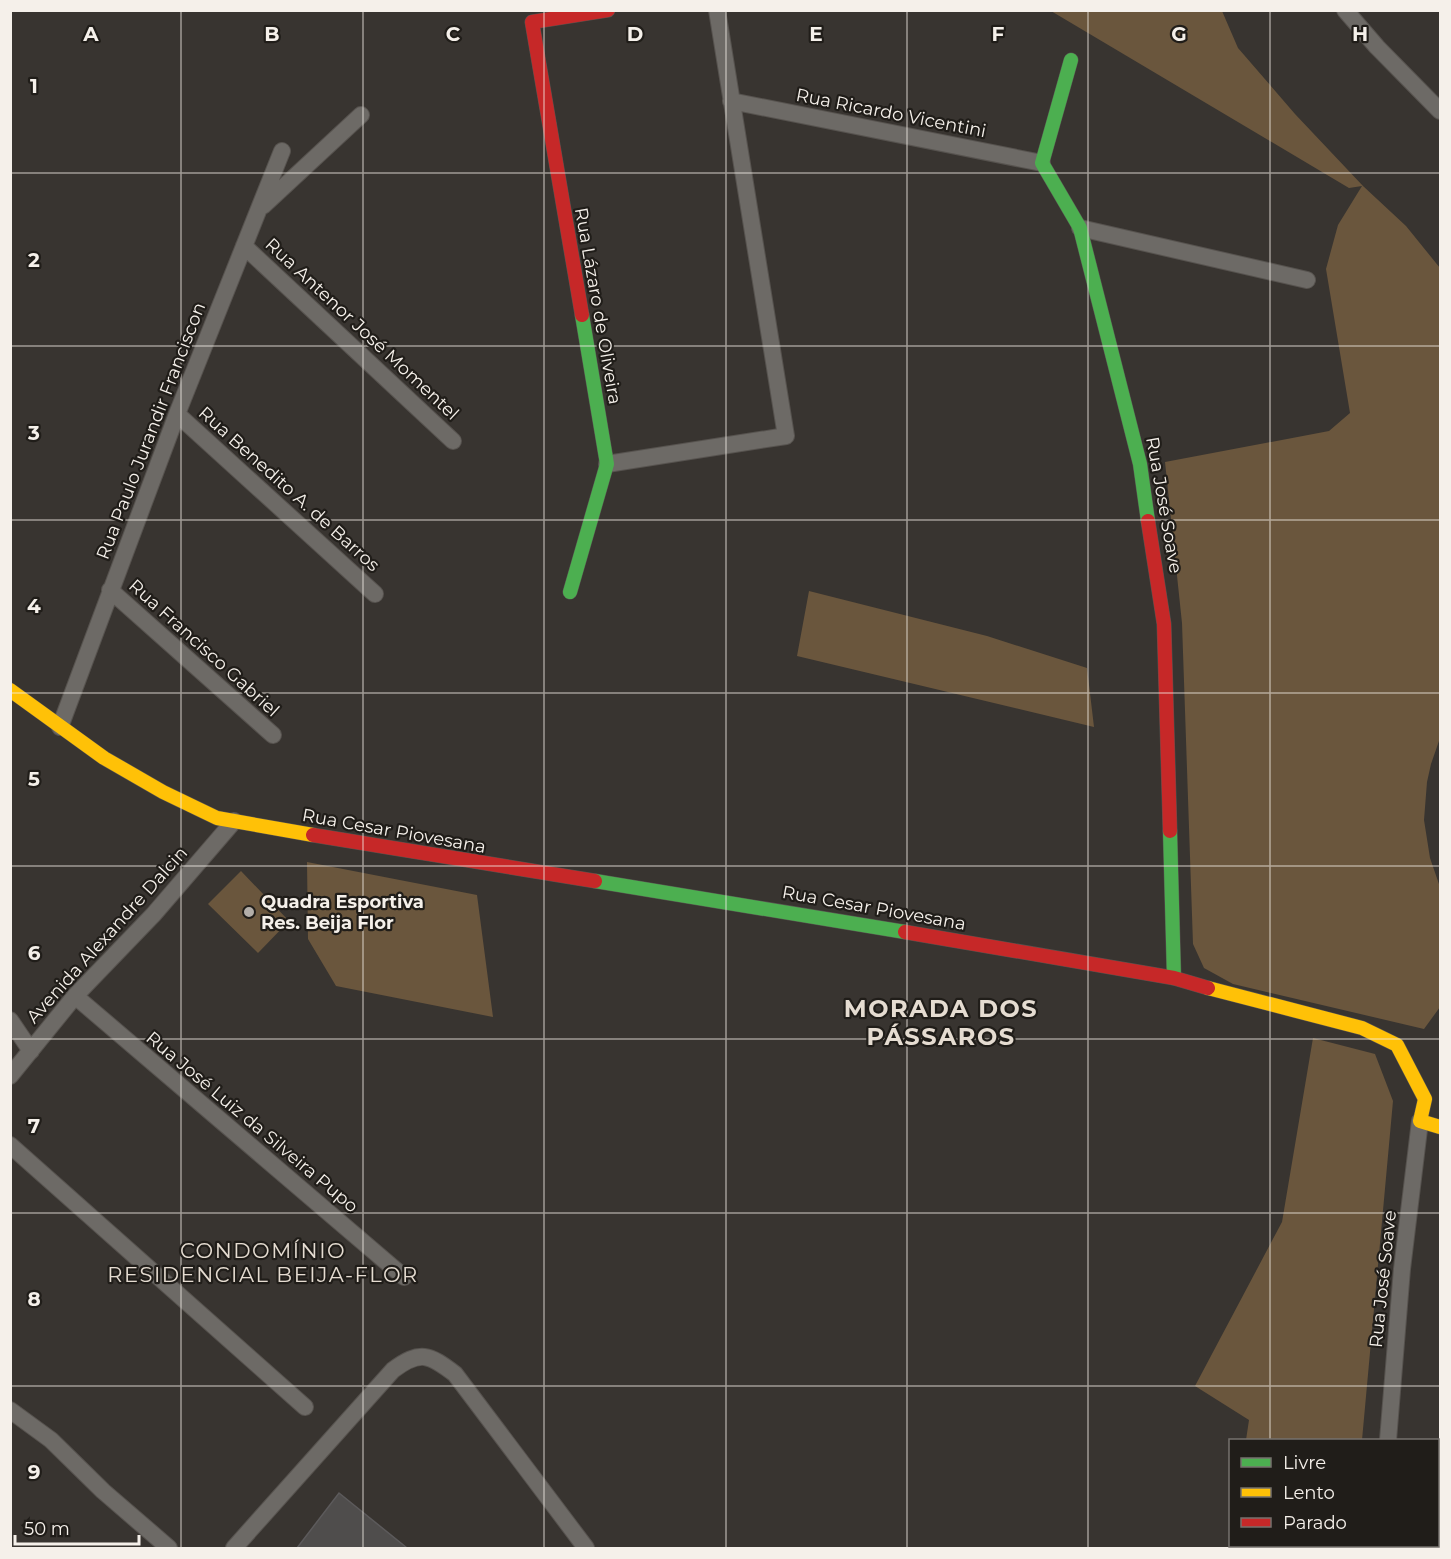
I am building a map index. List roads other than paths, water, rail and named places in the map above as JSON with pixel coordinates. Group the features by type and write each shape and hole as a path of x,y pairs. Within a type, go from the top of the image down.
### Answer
{"street":[{"name":"Rua Lázaro de Oliveira","path":"570,592 607,464 532,22 608,10"},
{"path":"607,464 786,436 717,10"},
{"path":"1345,10 1377,47 1440,111"},
{"path":"1042,163 1071,60"},
{"name":"Rua Ricardo Vicentini","path":"731,101 1042,163"},
{"path":"258,211 361,115"},
{"name":"Rua Paulo Jurandir Franciscon","path":"60,728 177,414 282,151"},
{"name":"Rua José Soave","path":"1042,163 1080,228 1140,464 1164,624 1174,978"},
{"path":"1080,228 1307,280"},
{"name":"Rua Antenor José Momentel","path":"244,246 453,441"},
{"name":"Rua Benedito A. de Barros","path":"177,414 375,594"},
{"name":"Rua Francisco Gabriel","path":"110,590 273,735"},
{"name":"Rua Cesar Piovesana","path":"10,690 104,758 163,792 217,818 433,856 803,914 1174,978 1362,1028 1397,1045 1425,1099 1420,1121"},
{"name":"Avenida Alexandre Dalcin","path":"10,1076 75,996 153,915 234,821"},
{"name":"Rua José Luiz da Silveira Pupo","path":"75,996 404,1277"},
{"path":"10,1020 31,1051"},
{"path":"1420,1121 1440,1127"},
{"name":"Rua José Soave","path":"1388,1439 1402,1269 1420,1121"},
{"path":"10,1145 304,1407"},
{"path":"234,1548 393,1370 410,1358 424,1357 439,1361 456,1374 586,1548"},
{"path":"10,1410 51,1440 103,1491 169,1548"}],"place":[{"name":"Quadra Esportiva Res. Beija Flor","path":"249,912"}],"district":[{"name":"MORADA DOS PÁSSAROS","path":"941,1022"},
{"name":"CONDOMÍNIO RESIDENCIAL BEIJA-FLOR","path":"263,1262"}]}
